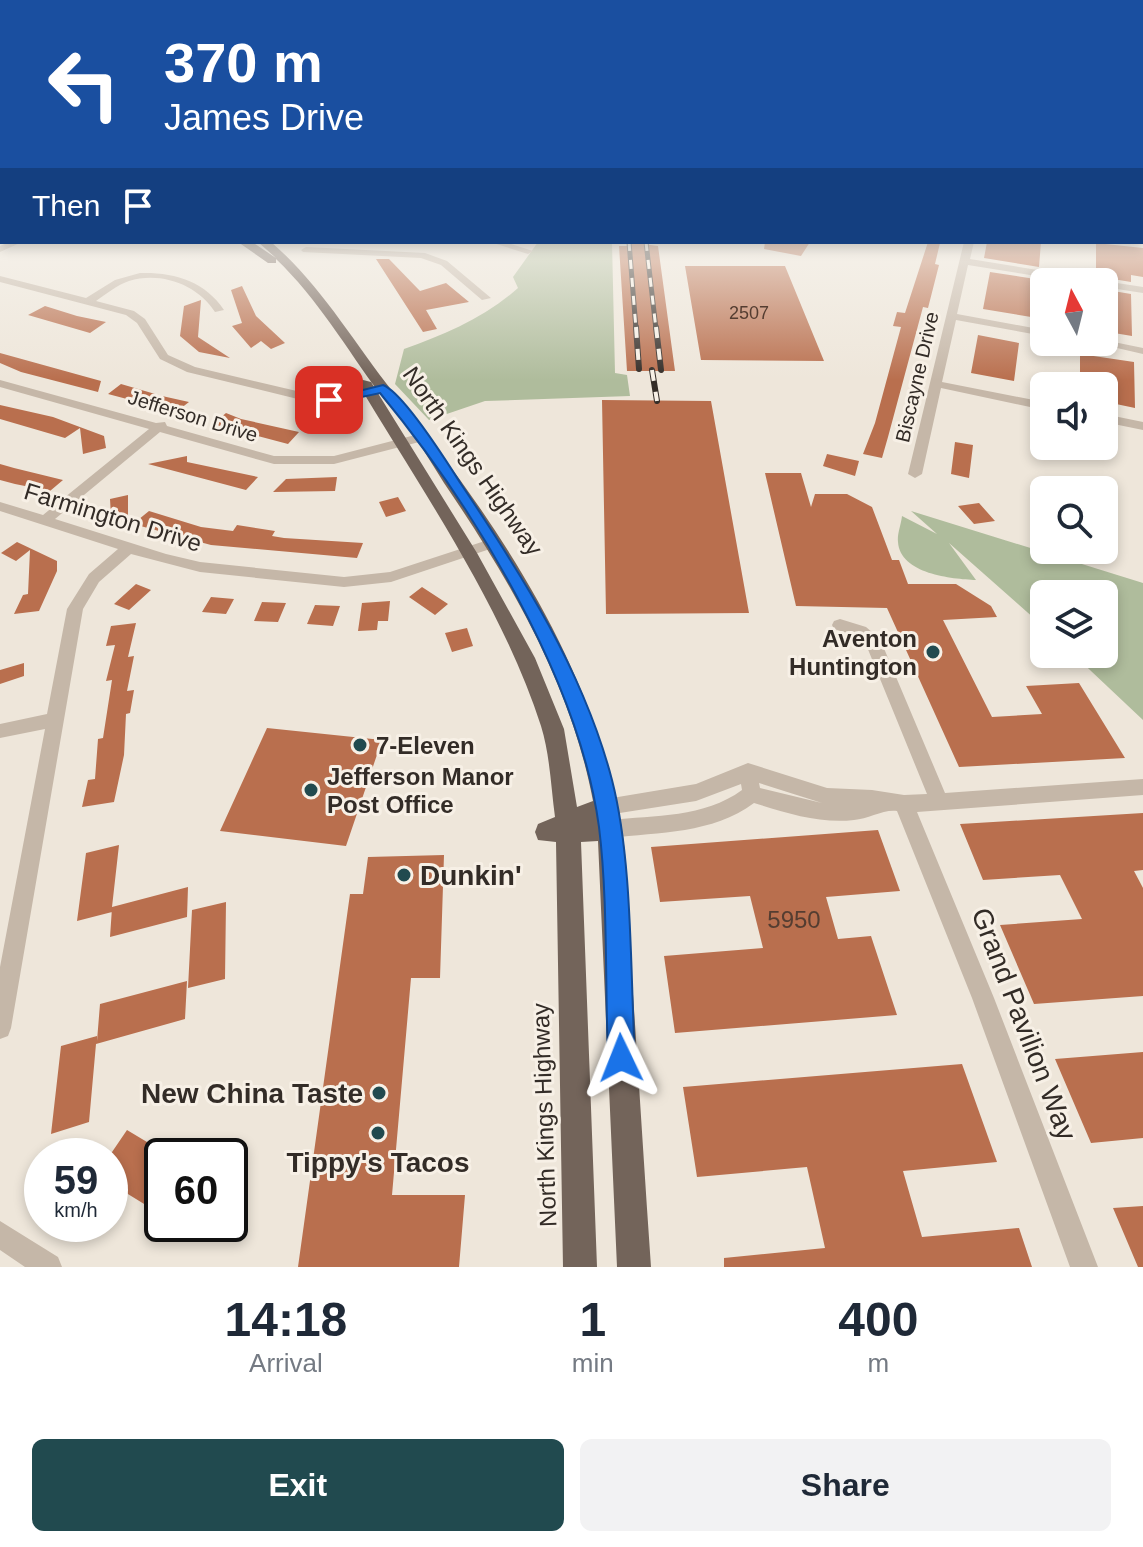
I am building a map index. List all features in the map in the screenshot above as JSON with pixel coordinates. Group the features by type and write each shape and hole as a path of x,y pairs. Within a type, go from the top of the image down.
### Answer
{"main road":[{"name":"North Kings Highway","path":"275,262 376,390 423,437 494,543 535,614 581,715 608,818 634,1267"},
{"name":"North Kings Highway","path":"287,262 328,307 376,390 525,658 553,729 568,827 580,1267"},
{"path":"568,827 608,818"}],"street":[{"path":"441,262 486,298"},
{"name":"Biscayne Drive","path":"915,474 964,262"},
{"path":"971,262 1030,272"},
{"path":"90,300 124,279 151,275 195,286 212,298 219,310"},
{"path":"0,279 90,300 137,317 164,357 191,370 318,400 376,390"},
{"path":"1118,286 1143,290"},
{"path":"952,316 1030,330"},
{"path":"1118,346 1143,351"},
{"name":"Jefferson Drive","path":"0,383 161,425 259,457 294,462 350,457 423,437"},
{"path":"937,384 1030,403"},
{"path":"1118,421 1143,426"},
{"path":"44,521 161,425"},
{"name":"Farmington Drive","path":"0,506 127,549 200,567 344,582 406,574 494,543"},
{"path":"0,1028 78,599 94,578 127,549"},
{"path":"840,625 860,631 874,643 939,801"},
{"path":"0,731 54,720"},
{"path":"748,771 752,794"},
{"path":"608,818 647,798 692,796 720,788 748,771 827,796 898,803 1143,787"},
{"path":"608,818 710,817 737,808 752,794"},
{"path":"752,794 814,811 872,812 898,803"},
{"name":"Grand Pavilion Way","path":"898,803 983,998 1084,1267"},
{"path":"0,1234 48,1267"}],"green space":[{"path":"524,262 612,262 615,373 627,375 630,396 485,401 429,420 395,384 404,349 434,338 492,308 518,288 513,277"},
{"path":"911,511 1030,548 1030,564 1082,564 1143,583 1143,720 1088,668 1118,668 1118,580 1030,580 1030,615 949,543 976,580 929,573 917,568 901,553 898,536 902,516 937,534"}],"building":[{"path":"378,262 392,262 420,291 446,283 469,302 426,310 437,329 423,332"},
{"path":"620,262 660,262 675,371 627,371"},
{"path":"921,262 935,262 939,265 928,308 923,307 882,458 863,454 875,423 901,327 893,326 897,312 905,313"},
{"path":"1009,262 1039,262 1039,267"},
{"path":"1096,262 1143,262 1143,277 1131,275 1131,282 1118,280 1118,268 1096,268"},
{"path":"685,266 785,266 824,361 701,360"},
{"path":"990,272 1030,278 1030,317 983,309"},
{"path":"242,286 256,316 285,343 271,349 261,341 251,348 232,326 242,323 231,290"},
{"path":"1118,292 1131,294 1132,336 1118,334"},
{"path":"201,300 198,337 230,358 199,352 180,336 184,306"},
{"path":"45,306 106,322 90,333 28,315"},
{"path":"978,335 1019,343 1014,381 971,373"},
{"path":"0,353 101,381 98,392 21,372 0,363"},
{"path":"1080,356 1134,362 1135,408 1118,404 1118,372 1080,372"},
{"path":"121,384 189,402 176,412 108,394"},
{"path":"602,400 711,401 749,613 606,614"},
{"path":"0,405 53,417 104,436 106,448 83,454 80,428 65,438 0,419"},
{"path":"226,413 299,432 288,444 213,424"},
{"path":"955,442 973,445 969,478 951,474"},
{"path":"827,454 859,461 855,476 823,466"},
{"path":"187,456 187,462 258,477 246,490 148,464"},
{"path":"0,464 63,480 50,491 15,484 0,480"},
{"name":"Aventon Huntington","path":"765,473 801,473 811,507 815,494 847,494 872,507 892,560 899,560 908,584 956,584 991,606 997,617 943,620 992,717 1042,714 1026,686 1079,683 1125,758 959,767 887,608 796,606"},
{"path":"337,477 335,491 273,492 286,479"},
{"path":"128,495 128,522 111,516 110,499"},
{"path":"398,497 406,511 386,517 379,502"},
{"path":"979,503 995,521 974,524 958,506"},
{"path":"149,511 201,527 233,531 237,525 275,531 272,536 284,538 363,543 357,558 211,545 133,524"},
{"path":"17,542 57,561 57,571 39,611 14,614 23,595 28,594 30,550 16,561 1,553"},
{"path":"136,584 151,590 129,610 114,604"},
{"path":"422,587 448,604 435,615 409,597"},
{"path":"211,597 234,599 226,614 202,612"},
{"path":"390,601 388,621 378,621 377,630 358,631 362,603"},
{"path":"262,602 286,603 278,622 254,621"},
{"path":"315,605 340,606 333,626 307,624"},
{"path":"136,623 128,657 134,656 127,691 134,690 130,713 126,714 124,755 114,802 82,807 88,780 95,779 98,739 103,738 112,680 106,681 115,645 106,646 111,626"},
{"path":"467,628 473,646 452,652 445,633"},
{"path":"24,663 24,676 0,684 0,670"},
{"path":"267,728 382,740 346,846 220,831"},
{"path":"1143,813 1143,870 1134,871 1143,888 1143,996 1034,1004 1000,925 1082,919 1060,875 983,880 960,824"},
{"path":"878,830 900,891 826,897 838,939 871,936 897,1015 675,1033 664,956 763,948 750,896 660,902 651,847"},
{"path":"119,845 112,907 188,887 187,917 110,937 112,912 77,921 86,853"},
{"path":"444,855 440,978 411,978 392,1195 465,1195 459,1267 298,1267 350,894 363,894 368,857"},
{"path":"226,902 225,979 188,988 192,910"},
{"path":"187,981 185,1019 96,1044 89,1122 51,1134 61,1046 97,1036 97,1041 100,1004"},
{"path":"1143,1052 1143,1138 1091,1143 1055,1059"},
{"path":"962,1064 997,1162 903,1171 922,1237 1019,1228 1032,1267 724,1267 724,1258 825,1248 807,1167 697,1177 683,1087"},
{"path":"127,1130 144,1140 144,1204 128,1194 128,1138 122,1138"},
{"path":"1143,1206 1143,1267 1138,1267 1113,1208"}],"railway":[{"path":"631,262 636,329"},
{"path":"648,262 656,329"},
{"path":"636,327 639,369"},
{"path":"656,327 661,370"},
{"path":"652,370 657,401"}],"place":[{"name":"Aventon Huntington","path":"933,652"},
{"name":"7-Eleven","path":"360,745"},
{"name":"Jefferson Manor Post Office","path":"311,790"},
{"name":"Dunkin'","path":"404,875"},
{"name":"New China Taste","path":"379,1093"},
{"name":"Tippy's Tacos","path":"378,1133"}],"route":[{"path":"329,400 383,389 423,437 522,590 581,715 601,779 610,829 615,873 621,1058"}]}
